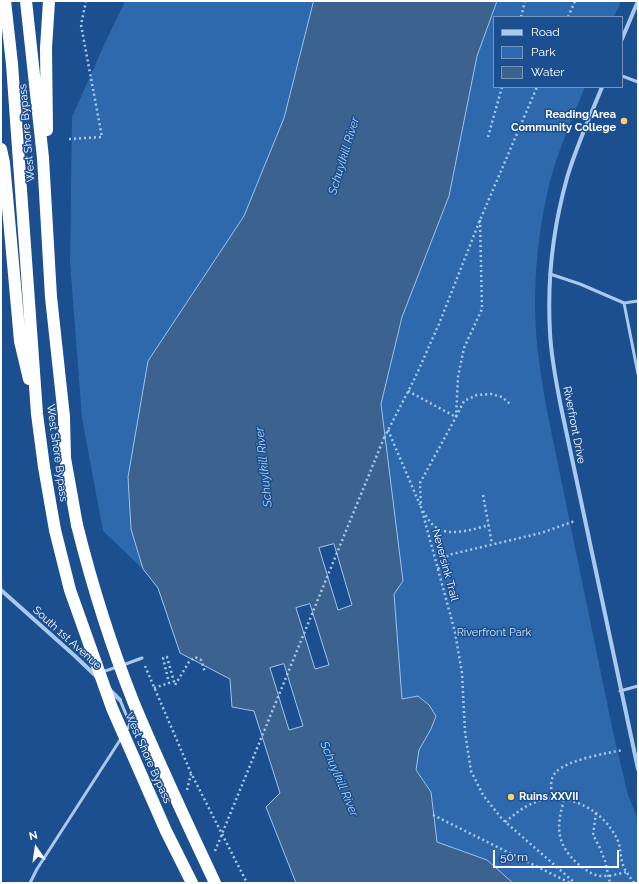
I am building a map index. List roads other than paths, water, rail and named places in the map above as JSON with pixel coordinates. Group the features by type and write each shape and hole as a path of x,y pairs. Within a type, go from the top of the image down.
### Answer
{"highway":[{"name":"West Shore Bypass","path":"5,1 12,64 37,414 44,467 55,530 70,590 112,708 166,831 192,883"},
{"name":"West Shore Bypass","path":"26,1 43,158 51,297 64,417 65,458 77,525 92,583 111,640 134,701 215,883"},
{"path":"48,243 46,48 49,1"},
{"path":"1,149 4,163 20,340 37,414"}],"street":[{"path":"623,37 638,1"},
{"name":"Riverfront Drive","path":"602,88 578,146 568,177 554,234 550,274 550,332 553,366 632,748 638,769"},
{"name":"South 1st Avenue","path":"1,590 75,656 120,700"}],"lane":[{"path":"623,76 638,82"},
{"path":"550,274 580,284 624,304 638,301"},
{"path":"624,304 638,374"},
{"path":"94,674 142,658"},
{"path":"620,690 638,686"},
{"path":"30,883 37,869 130,724 120,700"}],"water":[{"name":"Schuylkill River","path":"314,1 497,1 477,56 449,196 402,317 381,404 403,581 394,594 402,699 418,696 429,705 436,716 431,729 419,750 416,770 431,792 437,842 487,860 513,883 296,883 266,807 280,793 254,711 232,707 230,679 180,653 158,588 143,569 131,529 128,477 148,361 244,216 284,118","holes":["334,544 352,605 338,610 319,548","310,604 329,665 315,669 296,608","284,664 303,726 289,730 270,668"]}],"place":[{"name":"Reading Area Community College","path":"624,121"},
{"name":"Ruins XXVII","path":"511,797"}],"park label":[{"name":"Riverfront Park","path":"494,633"}]}
